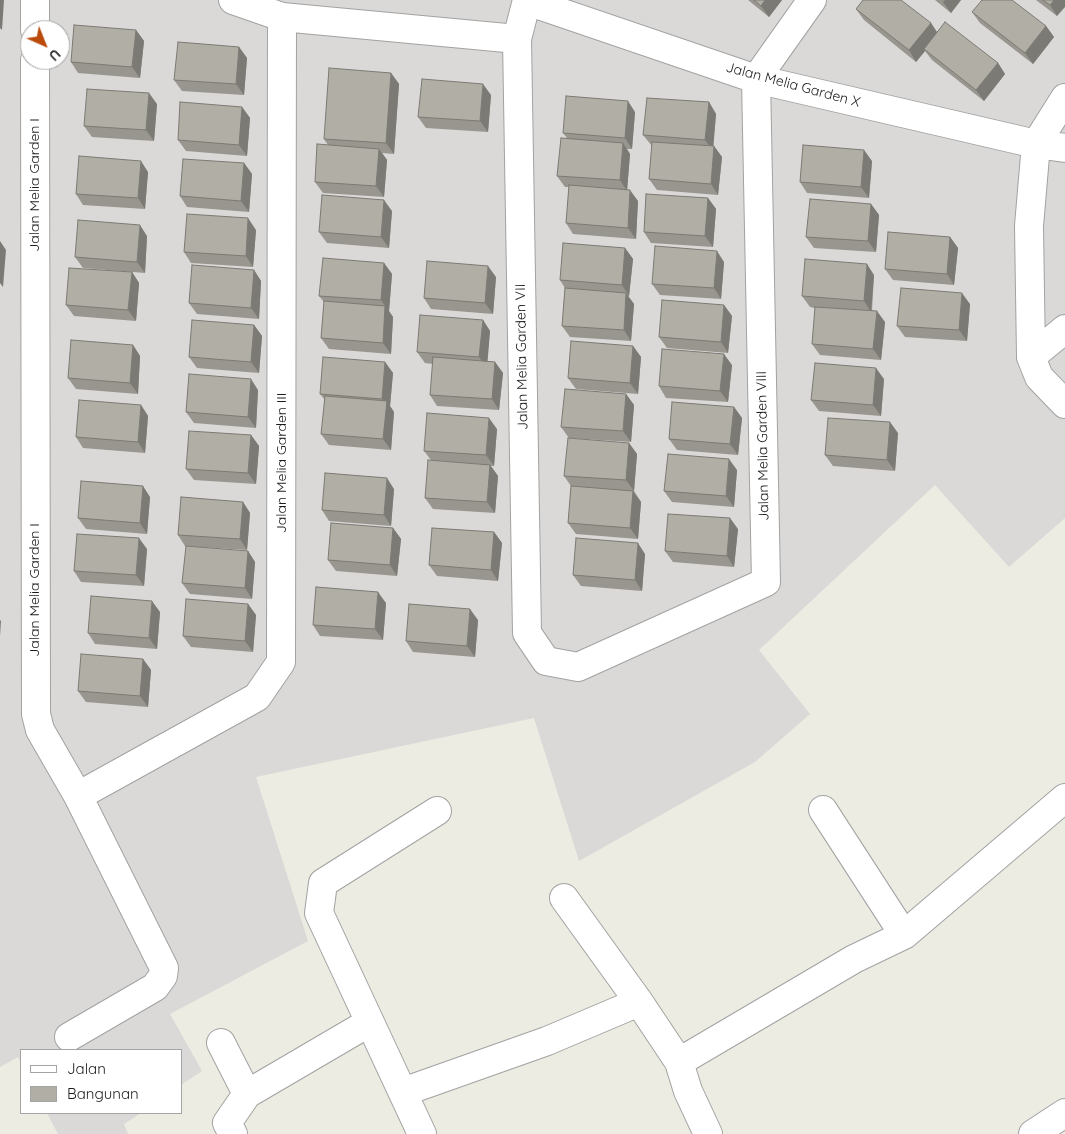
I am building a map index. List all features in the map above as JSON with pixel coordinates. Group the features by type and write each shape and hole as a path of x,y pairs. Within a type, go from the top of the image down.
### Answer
{"street":[{"path":"35,0 35,20"},
{"path":"233,0 282,17 517,39"},
{"name":"Jalan Melia Garden X","path":"527,0 756,78 1036,144 1065,148"},
{"name":"Jalan Melia Garden VII","path":"527,0 517,39 527,633 546,660 554,662"},
{"path":"756,78 812,0"},
{"name":"Jalan Melia Garden III","path":"78,796 257,697 282,662 282,17"},
{"name":"Jalan Melia Garden I","path":"35,70 36,714 40,730 78,796 164,968 163,976 155,987 70,1038"},
{"name":"Jalan Melia Garden VIII","path":"554,662 578,667 766,582 756,78"},
{"path":"1065,98 1036,144 1029,226 1031,357 1039,377 1065,404"},
{"path":"1031,357 1065,329"},
{"path":"679,1062 854,959 904,935 1065,798"},
{"path":"822,810 904,935"},
{"path":"422,1134 319,913 323,883 437,812"},
{"path":"564,898 639,1002 679,1062 688,1091 708,1134"},
{"path":"402,1092 547,1041 639,1002"},
{"path":"233,1134 228,1123 247,1094 370,1022"},
{"path":"221,1043 247,1094"},
{"path":"1033,1134 1065,1113"}],"shaded area":[{"path":"0,0 1065,0 1065,518 1009,567 935,485 759,650 810,714 755,762 579,861 534,718 256,777 308,941 170,1014 202,1071 182,1084 182,1049 20,1049 20,1061 18,1057 0,1067"},
{"path":"48,1114 139,1114 124,1124 128,1134 58,1134"}],"building":[{"path":"754,0 765,0 761,6"},
{"path":"863,0 901,0 931,23 909,50 856,9"},
{"path":"982,0 1012,0 1046,26 1025,53 972,12"},
{"path":"1043,0 1054,0 1050,5"},
{"path":"945,22 998,63 976,90 924,49"},
{"path":"74,25 136,30 132,67 71,62"},
{"path":"178,42 239,47 236,84 174,80"},
{"path":"329,68 391,73 386,143 324,139"},
{"path":"422,79 483,84 480,121 418,117"},
{"path":"87,89 149,93 146,130 84,126"},
{"path":"566,96 628,101 625,138 563,133"},
{"path":"647,98 709,102 705,140 643,135"},
{"path":"180,102 242,107 239,145 178,140"},
{"path":"561,138 623,143 620,180 557,176"},
{"path":"652,142 714,146 711,184 649,179"},
{"path":"317,144 379,149 376,186 315,182"},
{"path":"803,145 864,150 861,187 800,182"},
{"path":"79,156 141,161 138,198 76,194"},
{"path":"183,159 244,163 241,201 180,196"},
{"path":"569,185 630,190 628,228 566,223"},
{"path":"646,194 708,198 705,236 644,232"},
{"path":"322,195 384,200 381,237 319,232"},
{"path":"810,199 871,204 868,241 806,237"},
{"path":"187,214 248,218 246,256 184,252"},
{"path":"78,220 140,225 137,262 75,257"},
{"path":"888,232 950,237 947,274 885,269"},
{"path":"563,243 625,248 622,285 560,280"},
{"path":"655,246 717,251 714,288 652,284"},
{"path":"323,258 384,263 381,300 319,296"},
{"path":"805,259 867,264 864,301 802,296"},
{"path":"427,261 488,266 485,303 424,298"},
{"path":"192,265 254,270 251,308 189,303"},
{"path":"69,268 132,272 128,310 66,305"},
{"path":"565,288 626,293 624,330 562,326"},
{"path":"901,288 962,293 959,330 897,326"},
{"path":"662,300 724,305 721,342 659,337"},
{"path":"324,301 385,306 383,343 321,338"},
{"path":"815,307 877,311 873,349 812,344"},
{"path":"420,315 483,320 479,357 417,352"},
{"path":"192,320 254,325 251,362 189,357"},
{"path":"71,340 133,345 130,383 68,378"},
{"path":"571,341 633,346 630,383 568,378"},
{"path":"662,349 724,354 720,391 659,386"},
{"path":"323,357 385,362 382,399 320,394"},
{"path":"433,357 495,362 492,399 430,395"},
{"path":"815,363 876,368 873,405 811,400"},
{"path":"189,374 251,379 248,417 186,412"},
{"path":"565,389 626,394 623,431 561,427"},
{"path":"325,396 387,401 383,439 321,434"},
{"path":"79,400 141,405 138,442 76,437"},
{"path":"672,402 734,407 730,444 669,439"},
{"path":"427,413 489,418 486,455 424,451"},
{"path":"828,418 890,422 887,460 825,455"},
{"path":"189,431 251,435 248,473 186,469"},
{"path":"568,438 629,443 626,480 564,476"},
{"path":"668,454 729,459 726,496 664,491"},
{"path":"428,460 490,465 487,502 425,498"},
{"path":"325,473 387,478 384,515 322,510"},
{"path":"81,481 143,486 140,523 78,518"},
{"path":"571,486 633,491 630,528 568,523"},
{"path":"181,497 243,502 240,539 178,535"},
{"path":"668,514 730,518 727,556 665,551"},
{"path":"331,523 393,528 390,565 328,560"},
{"path":"432,528 494,532 491,570 429,565"},
{"path":"77,534 139,538 136,575 74,571"},
{"path":"576,538 638,543 635,580 573,575"},
{"path":"186,546 248,551 245,588 182,583"},
{"path":"316,587 378,592 375,629 313,625"},
{"path":"91,596 152,601 149,638 88,633"},
{"path":"186,599 248,604 245,641 183,636"},
{"path":"409,604 470,609 467,646 406,641"},
{"path":"81,654 143,659 140,696 78,691"}]}
